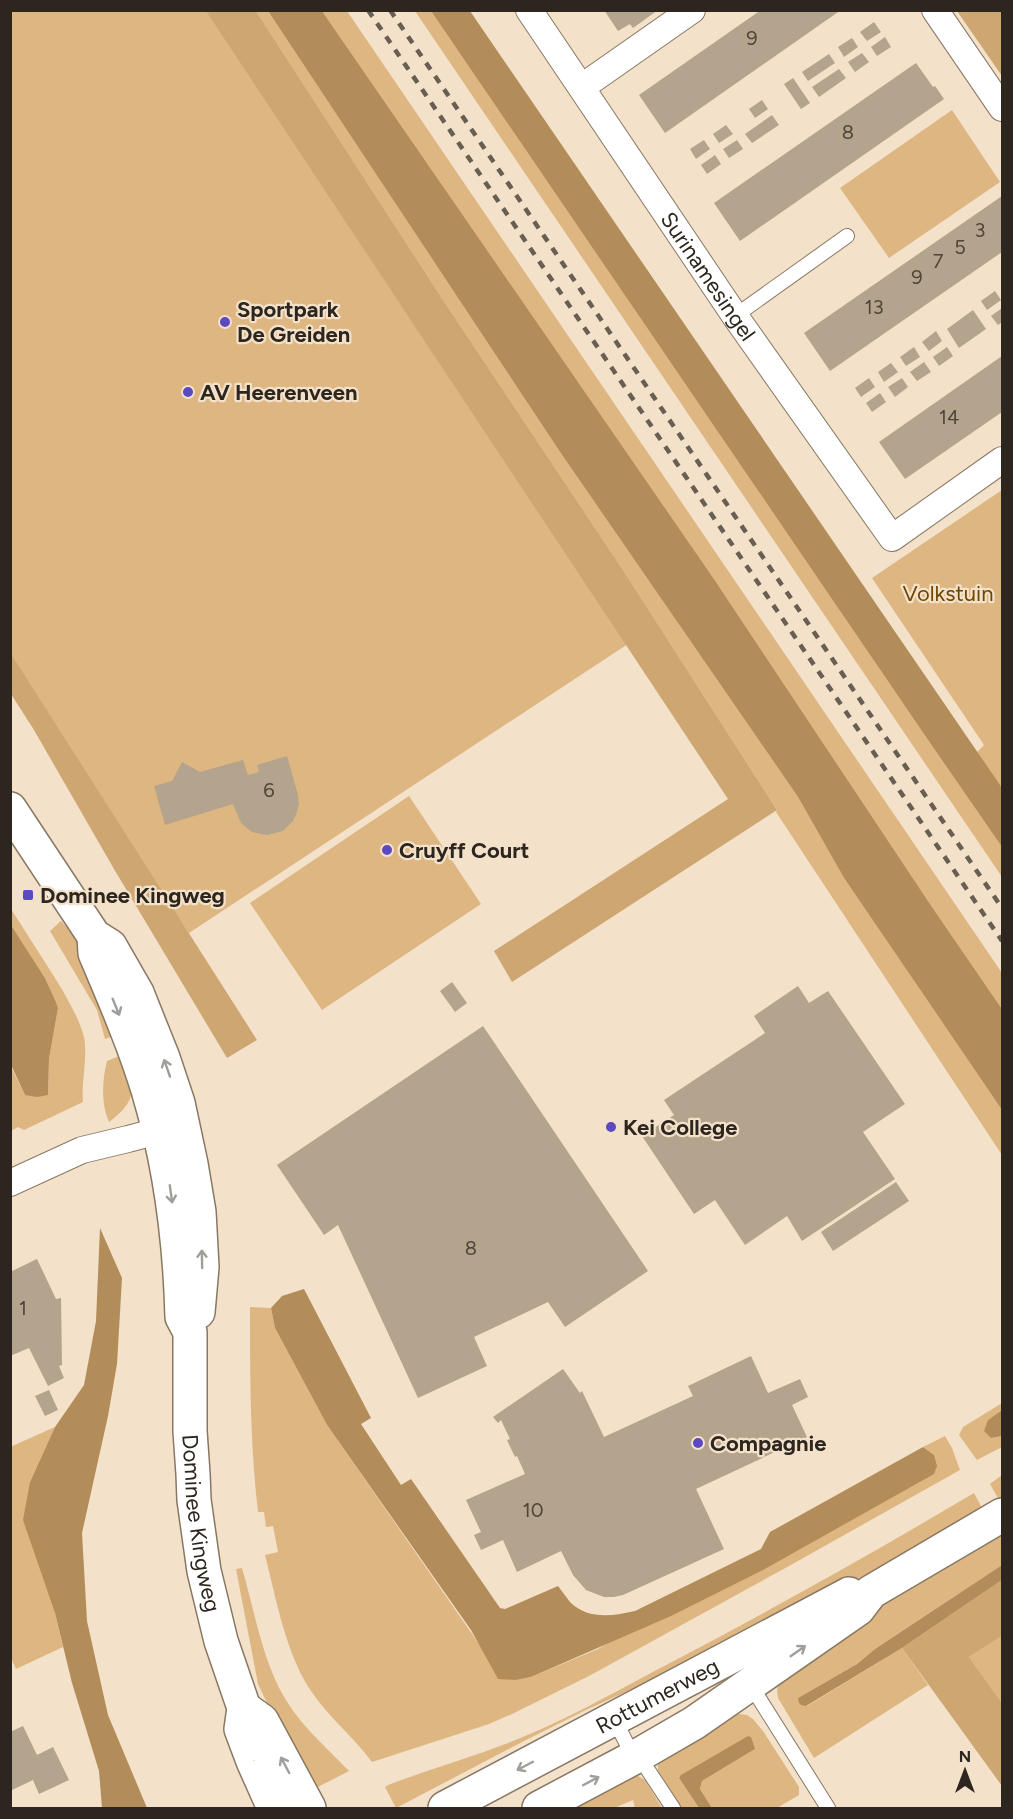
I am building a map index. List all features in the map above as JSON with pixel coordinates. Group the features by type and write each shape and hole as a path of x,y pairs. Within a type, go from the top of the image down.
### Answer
{"main road":[{"name":"Dominee Kingweg","path":"10,810 94,936 95,953 141,1068 171,1128 195,1185 202,1256 198,1317 190,1332 194,1500 209,1594 244,1708 242,1729 274,1809"},
{"name":"Rottumerweg","path":"445,1809 614,1719 742,1670 858,1609 872,1592 1002,1515"},
{"name":"Rottumerweg","path":"539,1809 694,1723 742,1670"},
{"name":"Dominee Kingweg","path":"244,1708 262,1721 309,1809"}],"street":[{"name":"Surinamesingel","path":"529,10 735,316 892,538 1002,460"},
{"path":"582,87 692,10"},
{"path":"935,10 1002,108"},
{"path":"10,1183 82,1150 171,1128"}],"lane":[{"path":"735,316 848,236"},
{"path":"742,1670 828,1809"},
{"path":"614,1719 629,1748 644,1764 673,1809"}],"green space":[{"name":"Sportpark De Greiden","path":"10,11 235,11 643,634 189,933 11,669"},
{"path":"256,11 268,11 560,452 798,797 844,878 1002,1110 1002,1155 776,812 777,810 625,573 445,303"},
{"path":"322,11 347,11 1002,973 1002,1009 714,579"},
{"path":"415,11 431,11 1002,847 1002,877"},
{"path":"952,110 1000,182 889,258 840,188"},
{"name":"Volkstuin","path":"1002,490 1002,790 977,752 984,745 872,578"},
{"name":"Cruyff Court","path":"409,796 481,904 322,1010 250,903"},
{"path":"11,909 72,1008 84,1037 85,1053 83,1102 24,1130 18,1127 11,1131 10,1065 25,1095 48,1095 49,1059 58,1008 45,978 11,925"},
{"path":"61,921 78,940 119,1034 105,1039 97,1010 50,931"},
{"path":"127,1053 132,1092 126,1106 109,1122 103,1092 107,1061"},
{"path":"250,1307 271,1308 275,1328 327,1425 479,1644 516,1680 531,1677 598,1649 934,1455 923,1447 945,1436 960,1470 589,1676 489,1724 372,1762 309,1688 287,1641 277,1606 265,1555 278,1552 273,1526 266,1527 264,1512 258,1512 255,1486 251,1410"},
{"path":"1002,1403 1002,1410 988,1420 991,1438 1002,1436 1002,1447 977,1460 959,1435 963,1427"},
{"path":"55,1427 30,1482 63,1647 16,1669 10,1656 10,1447"},
{"path":"1002,1475 1002,1498 999,1500 990,1484"},
{"path":"974,1493 983,1510 885,1565 705,1656 588,1709 396,1808 385,1787 548,1726 707,1644"},
{"path":"1002,1530 1002,1565 875,1649 857,1664 798,1698 807,1706 902,1648 928,1685 814,1758 778,1698 779,1682 873,1608"},
{"path":"242,1568 269,1665 283,1695 305,1725 349,1771 312,1790 258,1684 236,1569"},
{"path":"1002,1636 1002,1703 969,1657"},
{"path":"732,1713 747,1715 763,1731 799,1787 799,1795 777,1808 712,1808 700,1789 702,1781 755,1749 679,1778 699,1808 681,1808 658,1771 658,1762"},
{"path":"629,1771 645,1780 662,1808 635,1808 633,1800 614,1808 560,1808"}],"shaded area":[{"path":"206,11 256,11 445,303 625,573 777,810 512,982 494,951 728,799"},
{"path":"268,11 322,11 714,579 1002,1009 1002,1110 844,878 798,797 560,452"},
{"path":"431,11 470,11 1000,785 1002,789 1002,847 928,740"},
{"path":"957,11 1002,11 1002,76"},
{"path":"11,654 257,1040 227,1058 11,694"},
{"path":"11,925 45,978 58,1008 49,1059 48,1095 37,1097 25,1095 11,1065"},
{"path":"100,1228 122,1278 117,1364 82,1533 87,1621 108,1715 147,1808 102,1808 99,1771 72,1683 55,1613 23,1520 30,1482 55,1427 84,1385 96,1321"},
{"path":"304,1289 371,1418 361,1424 401,1485 411,1479 500,1608 505,1609 558,1586 570,1602 585,1612 610,1615 635,1611 761,1549 770,1532 923,1447 934,1455 937,1466 934,1474 763,1570 671,1616 531,1677 516,1680 498,1679 471,1630 327,1425 275,1328 271,1308 282,1296"},
{"path":"1002,1410 1002,1436 991,1438 984,1431 988,1420"},
{"path":"1002,1565 1002,1580 902,1648 806,1706 799,1703 798,1698 857,1664 875,1649"},
{"path":"1002,1580 1002,1636 969,1657 1002,1703 1002,1786 902,1648"},
{"path":"748,1736 751,1737 755,1749 702,1781 700,1789 712,1808 699,1808 679,1778 681,1775"}],"building":[{"path":"604,10 658,10 633,28 630,24 618,31"},
{"path":"761,10 841,10 665,133 639,95"},
{"path":"874,22 881,32 867,41 860,32"},
{"path":"885,37 891,47 877,56 871,47"},
{"path":"852,38 858,47 844,57 838,47"},
{"path":"862,53 869,62 855,72 848,62"},
{"path":"829,54 835,63 808,81 802,72"},
{"path":"916,63 944,99 740,241 714,203"},
{"path":"839,69 846,78 819,97 812,87"},
{"path":"793,78 810,103 801,109 784,84"},
{"path":"762,100 768,109 755,118 749,109"},
{"path":"772,115 779,125 752,143 745,134"},
{"path":"726,125 733,134 719,143 713,134"},
{"path":"704,140 710,149 696,159 690,149"},
{"path":"737,140 743,149 729,158 723,149"},
{"path":"715,155 721,164 707,174 701,165"},
{"path":"1002,196 1002,252 830,371 804,333"},
{"path":"995,291 1001,300 987,310 981,301"},
{"path":"1002,308 1002,322 998,325 991,316"},
{"path":"973,310 986,329 959,348 947,329"},
{"path":"936,331 942,341 929,351 922,342"},
{"path":"914,347 920,357 906,366 900,357"},
{"path":"947,347 953,356 939,366 933,357"},
{"path":"1002,356 1002,412 905,479 879,442"},
{"path":"924,362 931,372 917,381 910,372"},
{"path":"891,363 898,372 884,382 878,372"},
{"path":"869,378 875,387 861,397 855,388"},
{"path":"902,378 908,387 895,397 888,387"},
{"path":"880,393 886,402 872,412 866,403"},
{"path":"287,756 299,804 293,821 283,831 267,835 252,832 241,823 233,804 165,825 154,786 172,781 182,762 200,772 243,760 248,775 259,772 257,765"},
{"path":"452,982 467,1003 455,1012 440,991"},
{"path":"798,986 809,1003 828,991 905,1104 863,1132 895,1179 802,1241 787,1216 745,1245 715,1200 694,1214 642,1136 674,1115 664,1100 765,1033 754,1016"},
{"path":"483,1026 648,1271 565,1327 548,1302 474,1337 487,1366 418,1398 338,1225 324,1235 277,1165"},
{"path":"896,1182 909,1201 833,1251 821,1232"},
{"path":"37,1259 56,1299 61,1298 62,1365 59,1366 64,1378 48,1386 29,1348 10,1356 10,1272"},
{"path":"751,1356 768,1393 800,1379 808,1397 792,1405 807,1437 696,1489 724,1549 614,1597 604,1597 586,1590 573,1575 561,1551 517,1572 503,1540 481,1550 474,1535 481,1532 466,1500 525,1474 507,1440 510,1439 501,1420 498,1423 493,1417 563,1369 580,1393 582,1391 604,1437 693,1396 688,1386"},
{"path":"49,1390 58,1410 45,1416 35,1396"},
{"path":"23,1726 37,1755 53,1747 69,1780 39,1794 33,1780 10,1791 10,1732"}],"railway":[{"path":"368,10 1002,941"},
{"path":"390,10 1002,908"}],"place":[{"name":"Sportpark De Greiden","path":"225,322"},
{"name":"AV Heerenveen","path":"188,392"},
{"name":"Cruyff Court","path":"387,850"},
{"name":"Dominee Kingweg","path":"28,895"},
{"name":"Kei College","path":"611,1127"},
{"name":"Compagnie","path":"698,1443"}]}
